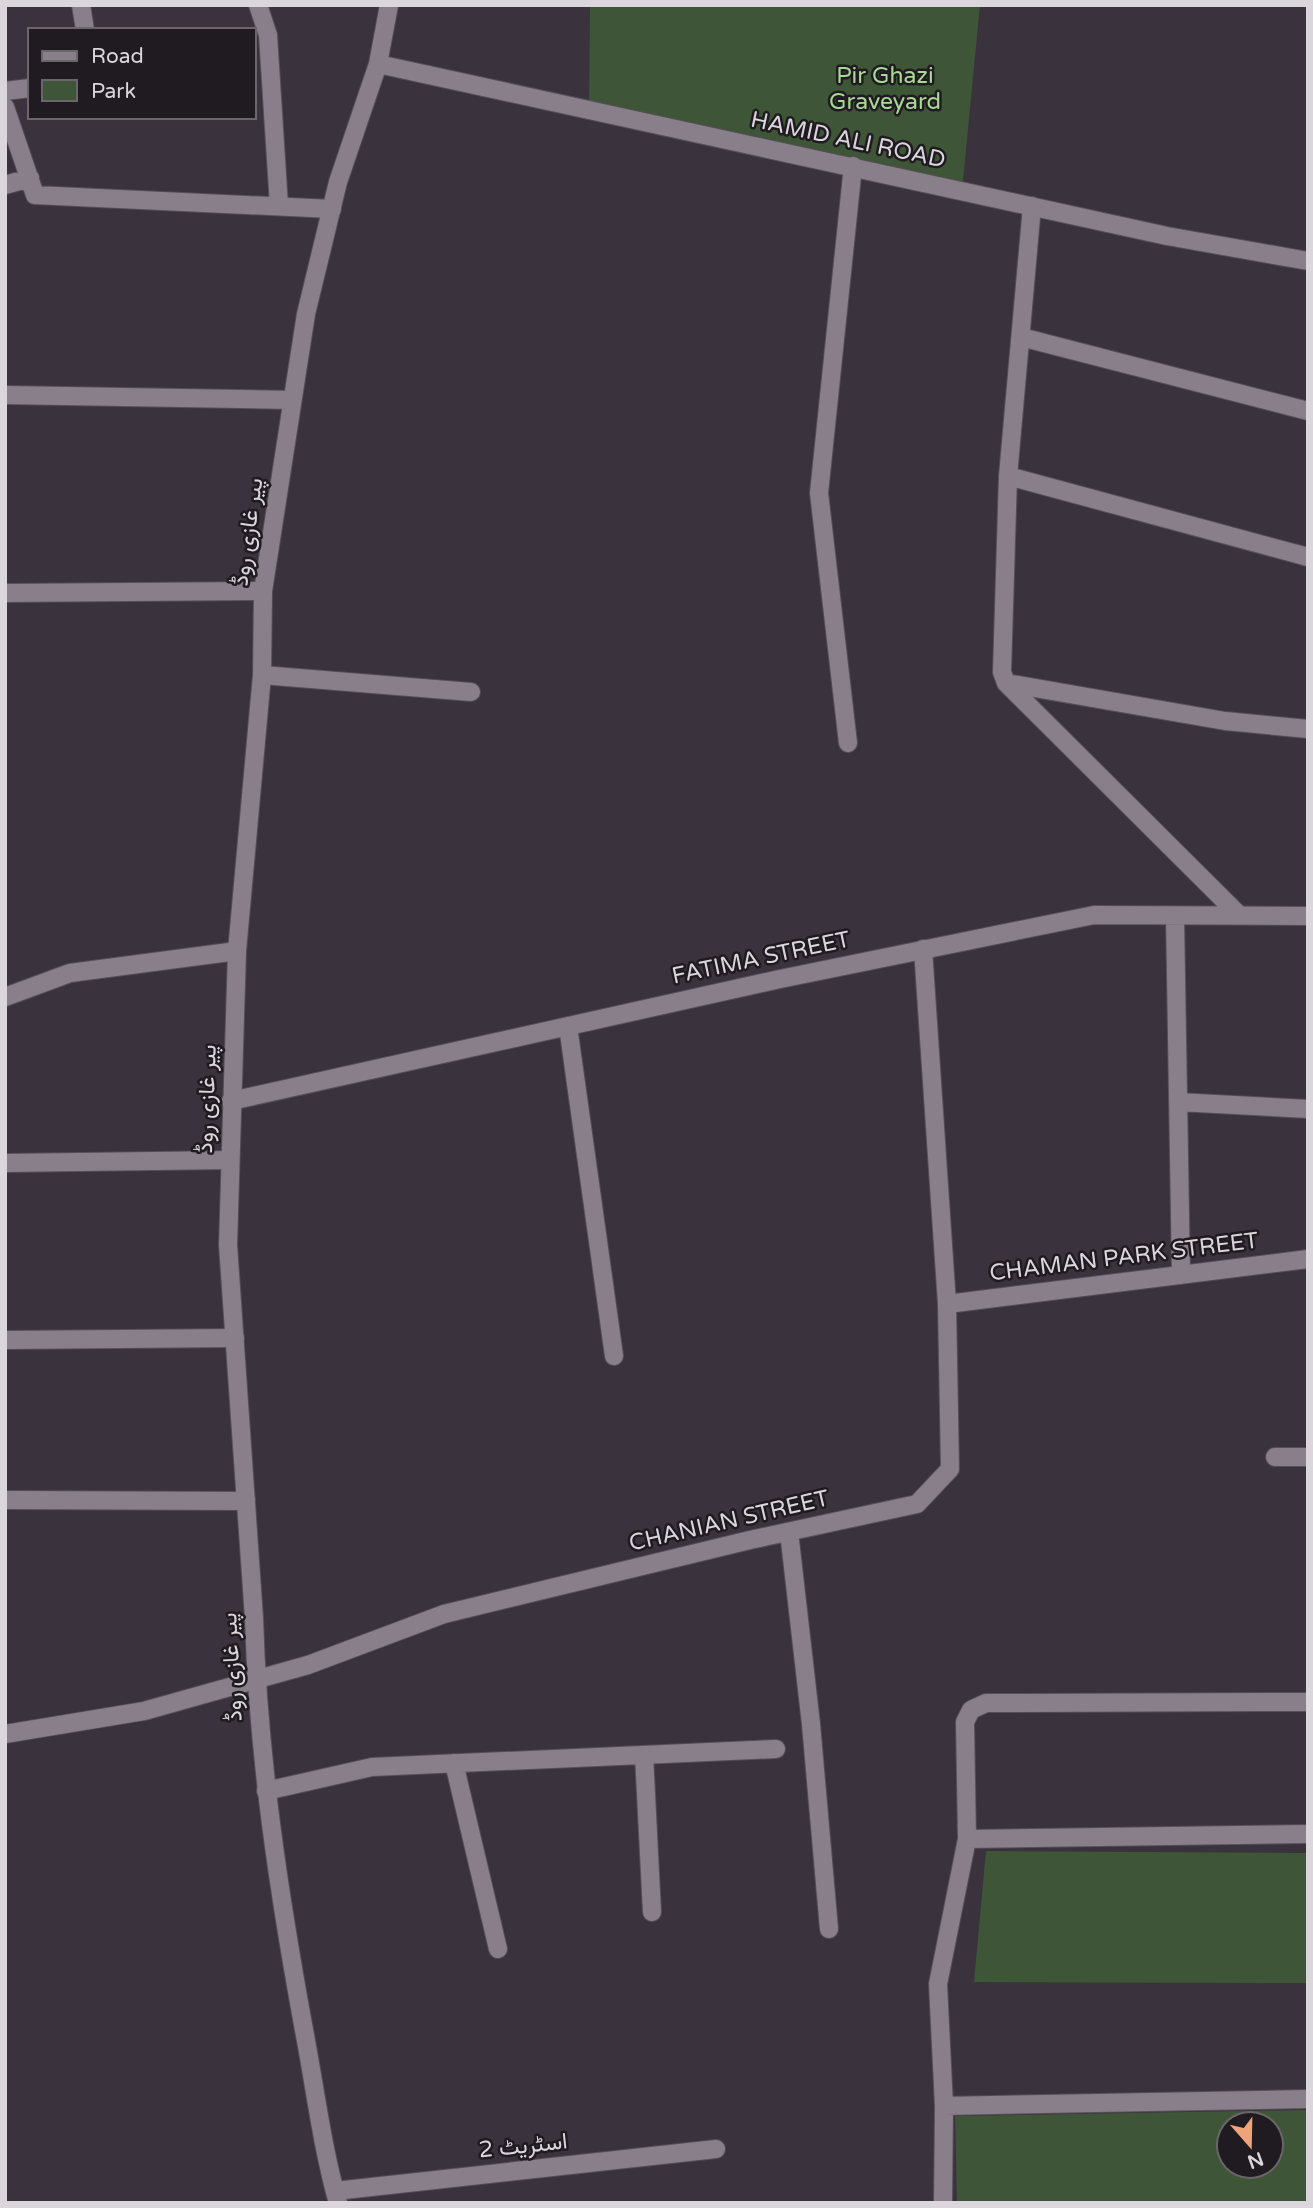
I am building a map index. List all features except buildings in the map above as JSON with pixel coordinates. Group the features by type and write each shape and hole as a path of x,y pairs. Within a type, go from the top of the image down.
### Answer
{"street":[{"path":"81,5 85,28"},
{"path":"258,5 268,34 279,206"},
{"name":"پیر غازی روڈ","path":"337,2197 287,1940 266,1791 256,1679 228,1245 231,1101 237,951 262,676 263,591 306,314 338,182 378,64 389,5"},
{"name":"HAMID ALI ROAD","path":"378,64 1167,236 1308,261"},
{"path":"5,91 28,88"},
{"path":"5,107 35,195 332,209"},
{"path":"848,743 820,493 853,166"},
{"path":"5,185 30,178"},
{"path":"1032,206 1008,476 1002,671 1006,683 1239,915"},
{"path":"1021,337 1308,411"},
{"path":"5,395 292,400"},
{"path":"1008,476 1308,557"},
{"path":"5,593 263,591"},
{"path":"262,676 471,692"},
{"path":"1006,683 1225,721 1308,729"},
{"name":"FATIMA STREET","path":"231,1101 923,949 1094,915 1308,916"},
{"path":"1175,916 1181,1275"},
{"name":"CHANIAN STREET","path":"5,1734 144,1711 308,1665 444,1614 918,1504 950,1469 947,1304 923,949"},
{"path":"5,997 70,973 237,951"},
{"path":"568,1026 614,1356"},
{"path":"1178,1102 1308,1109"},
{"path":"5,1163 230,1160"},
{"name":"CHAMAN PARK STREET","path":"947,1304 1308,1259"},
{"path":"5,1340 235,1338"},
{"path":"1275,1457 1308,1457"},
{"path":"5,1500 246,1502"},
{"path":"789,1532 811,1724 830,1929"},
{"path":"943,2203 944,2106 938,1984 967,1839 965,1722 971,1710 986,1703 1308,1702"},
{"path":"266,1791 372,1767 776,1749"},
{"path":"643,1755 652,1912"},
{"path":"454,1763 498,1949"},
{"path":"967,1839 1308,1834"},
{"path":"944,2106 1308,2099"},
{"name":"اسٹریٹ 2","path":"337,2197 716,2150"}],"green space":[{"name":"Pir Ghazi Graveyard","path":"590,5 980,5 962,191 589,109"},
{"path":"986,1851 1308,1853 1308,1983 974,1982"},
{"path":"1285,2110 1308,2110 1308,2203 957,2203 955,2116 1215,2112 1215,2180 1285,2180"}]}
